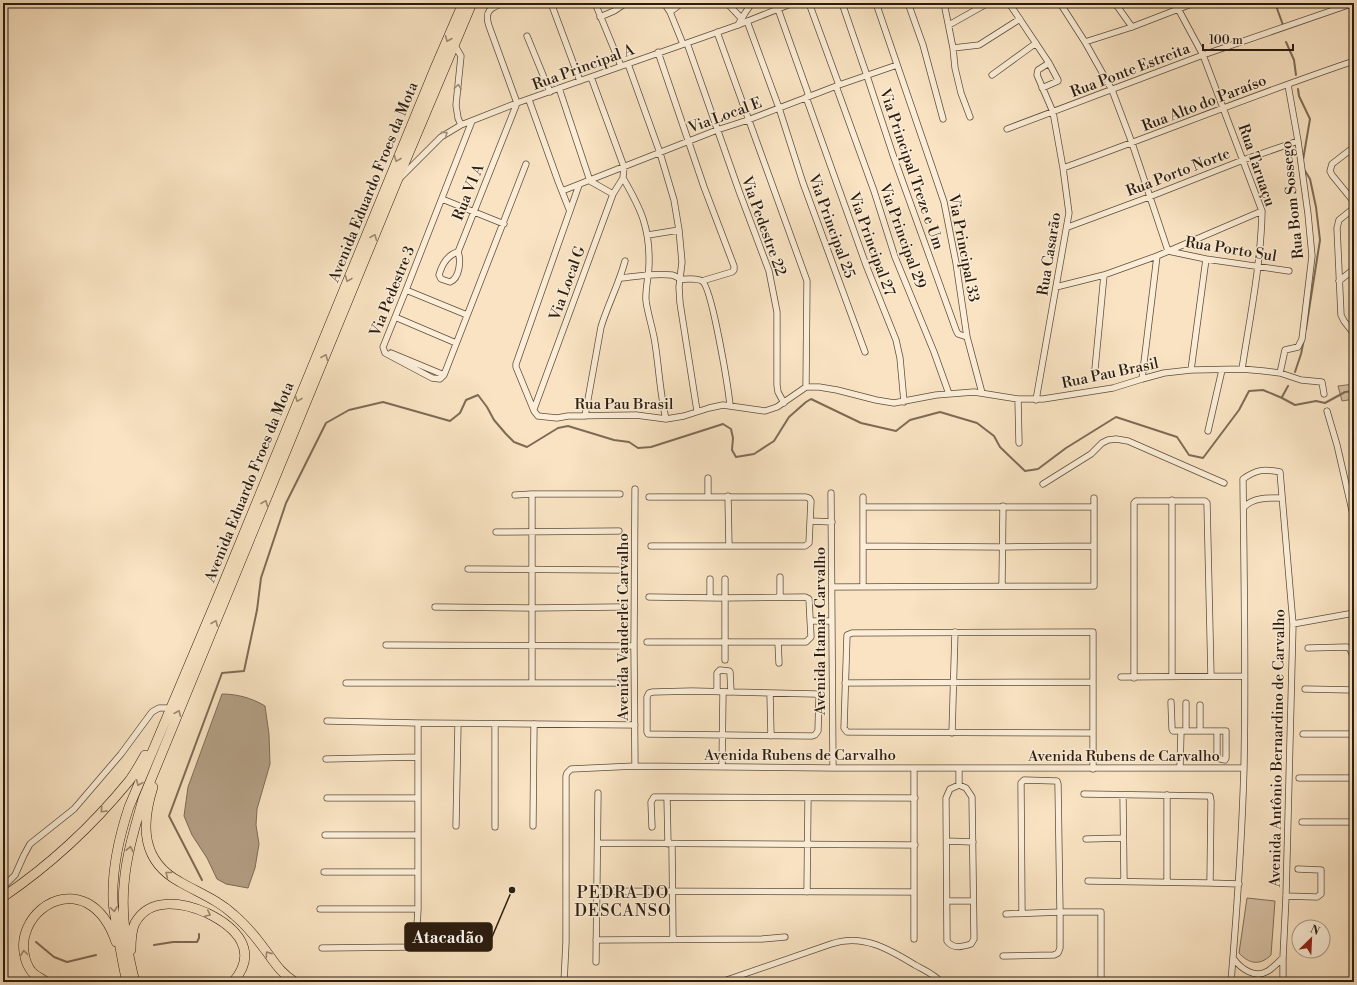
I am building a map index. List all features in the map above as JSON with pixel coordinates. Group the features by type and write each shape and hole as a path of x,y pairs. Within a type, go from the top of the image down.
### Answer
{"highway":[{"name":"Avenida Eduardo Froes da Mota","path":"127,982 120,954 113,901 118,848 129,807 463,3"},
{"name":"Avenida Eduardo Froes da Mota","path":"135,982 125,935 123,916 124,884 132,840 143,799 397,181 472,3"},
{"path":"3,898 38,870 88,826 130,780 159,734"},
{"path":"168,737 146,811 146,838 151,854 166,873 180,883 209,897 234,914 254,936 280,971 295,982"},
{"path":"47,982 29,967 24,956 23,944 25,933 30,921 48,904 62,900 69,900 81,901 92,906 102,915 114,937 120,954"},
{"path":"130,963 133,929 138,918 143,913 156,906 169,903 183,904 221,920 232,928 239,937 244,948 245,958 240,973 233,982"}],"street":[{"path":"504,3 493,6 490,9 487,13 487,22 518,103"},
{"path":"551,3 580,81"},
{"path":"595,3 621,66"},
{"path":"600,17 614,11 626,3"},
{"name":"Via Pedestre 22","path":"664,3 685,43 769,270 777,312 777,386 778,392 784,403"},
{"path":"670,12 682,3"},
{"path":"727,3 741,18"},
{"path":"738,25 741,18 752,3"},
{"name":"Rua Principal A","path":"397,181 441,136 461,125 658,52 738,25 794,3"},
{"name":"Via Principal 29","path":"809,3 896,257 949,394"},
{"name":"Via Principal Treze e Um","path":"842,3 893,155 956,330 958,334 967,337"},
{"name":"Via Principal 33","path":"876,3 944,202 956,264 967,337 982,392"},
{"path":"908,3 923,45 943,119"},
{"path":"944,3 953,48 955,68 970,117"},
{"path":"949,25 988,3"},
{"path":"1009,3 1049,63 1058,80 1042,88"},
{"path":"1060,3 1086,42 1112,90 1132,143 1168,251"},
{"path":"1115,3 1132,27"},
{"name":"Rua Taruaçu","path":"1175,3 1203,55 1224,107 1262,211 1258,266 1242,369"},
{"path":"1086,42 1180,10 1194,3"},
{"name":"Rua Ponte Estreita","path":"1007,129 1335,6 1354,3"},
{"name":"Via Principal 27","path":"778,9 866,265 896,340 900,358 904,402"},
{"path":"953,48 979,45 1020,19"},
{"name":"Via Principal 25","path":"747,21 779,108 803,183 865,352"},
{"path":"717,32 806,281 806,387"},
{"path":"527,36 550,92"},
{"path":"992,75 1036,43"},
{"path":"454,44 461,56 456,105 458,118 461,125"},
{"path":"621,278 648,275 674,275 679,278 702,281 732,272 734,270 734,266 704,187 658,52"},
{"name":"Rua Alto do Paraíso","path":"1063,168 1224,107 1354,61"},
{"name":"Rua Casarão","path":"1036,400 1068,227 1069,205 1052,112 1037,72 1049,63"},
{"path":"628,64 660,153 674,200 682,262 679,278 680,304 697,411"},
{"name":"Via Local E","path":"562,191 717,130 897,65"},
{"path":"591,77 624,167 624,178 641,210 648,235 647,310 655,340 661,398 666,419"},
{"name":"Rua Bom Sossego","path":"1280,373 1285,350 1298,347 1302,339 1311,264 1308,214 1298,141 1288,84"},
{"path":"560,88 590,181 613,194"},
{"path":"529,100 570,209"},
{"name":"Rua VI A","path":"458,252 448,257 440,272 440,277 453,281 456,275 460,260 458,252 473,211 518,103"},
{"name":"Via Pedestre 3","path":"472,121 395,317 383,349 385,353 432,378 440,379 444,375 504,224 526,164"},
{"name":"Rua Porto Norte","path":"1068,227 1243,160 1298,141"},
{"path":"1354,147 1332,164 1330,171 1354,202"},
{"name":"Via Local G","path":"534,409 613,194 624,178"},
{"path":"534,409 516,367 517,360 579,184"},
{"path":"442,199 504,224"},
{"path":"1353,331 1344,322 1341,315 1338,224 1342,217 1354,208"},
{"path":"1056,287 1104,275 1157,256 1262,211"},
{"path":"648,235 679,230"},
{"name":"Rua Porto Sul","path":"1168,251 1206,259 1289,271"},
{"path":"1142,379 1157,256"},
{"path":"1191,370 1206,259"},
{"path":"585,416 602,327 606,313 621,278 625,261"},
{"path":"1339,281 1354,268"},
{"path":"1095,369 1104,275"},
{"path":"702,281 706,286 711,301 726,374 730,405"},
{"path":"406,290 467,315"},
{"path":"395,317 456,343"},
{"name":"Rua Pau Brasil","path":"534,409 538,416 550,418 636,415 666,419 684,416 723,404 761,411 770,410 784,403 806,387 819,386 894,403 936,395 965,392 982,392 1018,399 1036,400 1113,388 1164,374 1191,370 1242,369 1280,373 1301,380 1319,381 1322,382 1324,394"},
{"path":"1208,431 1222,370"},
{"path":"1018,399 1019,443"},
{"path":"1327,411 1337,445 1354,519"},
{"path":"1044,484 1091,454 1102,443 1108,440 1116,439 1128,441 1224,483"},
{"name":"Avenida Antônio Bernardino de Carvalho","path":"1244,676 1244,479 1253,472 1268,470 1280,472 1293,624 1286,896 1282,982"},
{"path":"708,478 708,496"},
{"name":"Avenida Vanderlei Carvalho","path":"635,489 635,766"},
{"name":"Avenida Itamar Carvalho","path":"831,493 833,768"},
{"path":"532,494 532,683"},
{"path":"515,495 620,494"},
{"path":"728,496 729,546"},
{"path":"649,497 808,497 811,501 810,543 805,546 651,546"},
{"path":"863,497 863,586"},
{"path":"832,587 1094,586 1094,498"},
{"path":"1244,507 1247,503 1256,499 1282,498"},
{"path":"1134,678 1134,502 1172,500 1205,501 1208,504 1211,676"},
{"path":"1172,500 1172,676"},
{"path":"1002,586 1003,506"},
{"path":"863,507 1094,507"},
{"path":"811,521 832,522"},
{"path":"496,532 619,531"},
{"path":"863,546 1094,546"},
{"path":"468,569 618,570"},
{"path":"780,577 780,597"},
{"path":"710,579 710,598"},
{"path":"725,579 725,660"},
{"path":"647,642 778,642 808,641 811,637 808,598 806,596 726,598 649,597"},
{"path":"435,607 619,607"},
{"path":"1293,624 1354,613"},
{"path":"810,621 832,621"},
{"path":"952,733 955,632"},
{"path":"1092,733 847,732 844,728 846,637 849,633 1093,632 1093,769"},
{"path":"778,642 779,663"},
{"path":"386,645 634,646"},
{"path":"1308,648 1347,647 1350,649 1354,658"},
{"path":"722,767 720,691 716,673 720,670 729,670 730,672 731,692"},
{"path":"1121,678 1244,676 1244,768 1239,884 1231,982"},
{"path":"845,683 1092,682"},
{"path":"346,683 617,683"},
{"path":"1305,689 1354,690"},
{"path":"720,691 817,694 819,697 818,731 816,735 812,736 648,734 648,697 650,693 720,691"},
{"path":"770,693 770,736"},
{"path":"1171,702 1173,731 1217,731 1226,732 1225,760 1217,758 1217,731"},
{"path":"1180,768 1186,703"},
{"path":"1200,705 1200,731"},
{"path":"3,887 15,875 30,844 74,809 121,754 152,712 159,708 170,708"},
{"path":"327,721 458,724 635,725"},
{"path":"322,948 414,946 416,944 418,909 418,723"},
{"path":"456,826 458,724"},
{"path":"495,724 495,827"},
{"path":"533,826 534,724"},
{"path":"1303,734 1354,734"},
{"path":"326,759 418,757"},
{"name":"Avenida Rubens de Carvalho","path":"564,982 566,942 567,773 574,768 635,766 1093,769 1244,768"},
{"path":"914,768 914,939"},
{"path":"959,768 959,785"},
{"path":"1299,778 1354,778"},
{"path":"1003,956 1057,954 1060,948 1058,782 1056,781 1024,780 1020,784 1022,913"},
{"path":"959,785 966,788 972,796 973,842 973,941 969,945 960,947 952,945 947,941 947,794 950,789 959,785"},
{"path":"596,962 598,793"},
{"path":"1084,794 1207,795 1211,798 1210,883"},
{"path":"1123,795 1124,882"},
{"path":"1167,795 1167,882"},
{"path":"652,826 651,802 652,798 654,797 915,798"},
{"path":"667,797 673,939"},
{"path":"327,798 418,798"},
{"path":"808,798 808,892"},
{"path":"1302,822 1354,822"},
{"path":"326,835 418,835"},
{"path":"1086,839 1123,838"},
{"path":"947,841 973,842"},
{"path":"598,843 915,845"},
{"path":"1286,896 1317,897 1321,894 1321,870 1298,869"},
{"path":"324,872 418,872"},
{"path":"1088,881 1239,884"},
{"path":"597,891 672,890 914,892"},
{"path":"947,901 973,901"},
{"path":"320,909 418,909"},
{"path":"1006,914 1101,912 1101,982"},
{"path":"596,940 762,939 786,937"},
{"path":"721,982 831,944 848,940 867,942 890,950 933,975 941,982"},
{"path":"1233,958 1244,970 1258,974 1267,972 1283,958"}],"shaded area":[{"path":"1354,384 1354,399 1342,401 1338,386"},
{"path":"222,694 244,697 265,706 269,734 270,764 257,809 256,825 259,844 255,868 248,888 226,884 217,879 207,858 192,835 184,816 188,787"},
{"path":"1247,898 1275,901 1271,955 1267,959 1259,962 1247,960 1239,953"}],"waterway":[{"path":"1275,3 1283,25"},
{"path":"1286,42 1294,60 1296,75"},
{"path":"1298,89 1299,96 1310,119 1303,160"},
{"path":"1305,171 1310,179 1316,207 1320,240 1306,329"},
{"path":"1295,372 1304,339"},
{"path":"1282,397 1288,386"},
{"path":"202,880 169,816 222,673 244,671 257,610 261,578 286,503 326,423 349,410 383,402 450,421 460,413 466,400 478,395 494,420 506,434 514,442 527,447 558,428 568,426 614,440 629,442 638,448 651,447 723,424 731,429 733,438 732,450 736,457 754,454 774,441 789,417 811,399 861,423 896,431 910,420 940,412 977,423 994,436 1000,447 1025,471 1038,469 1066,448 1116,417 1177,437 1189,455 1203,458 1239,410 1249,391 1263,390 1295,405 1316,401 1325,403 1345,392 1354,391"},
{"path":"154,945 173,942 197,942 199,934"},
{"path":"36,942 54,957 67,962 96,955"}],"place":[{"name":"Atacadão","path":"512,890"}],"district":[{"name":"PEDRA DO DESCANSO","path":"623,901"}]}
